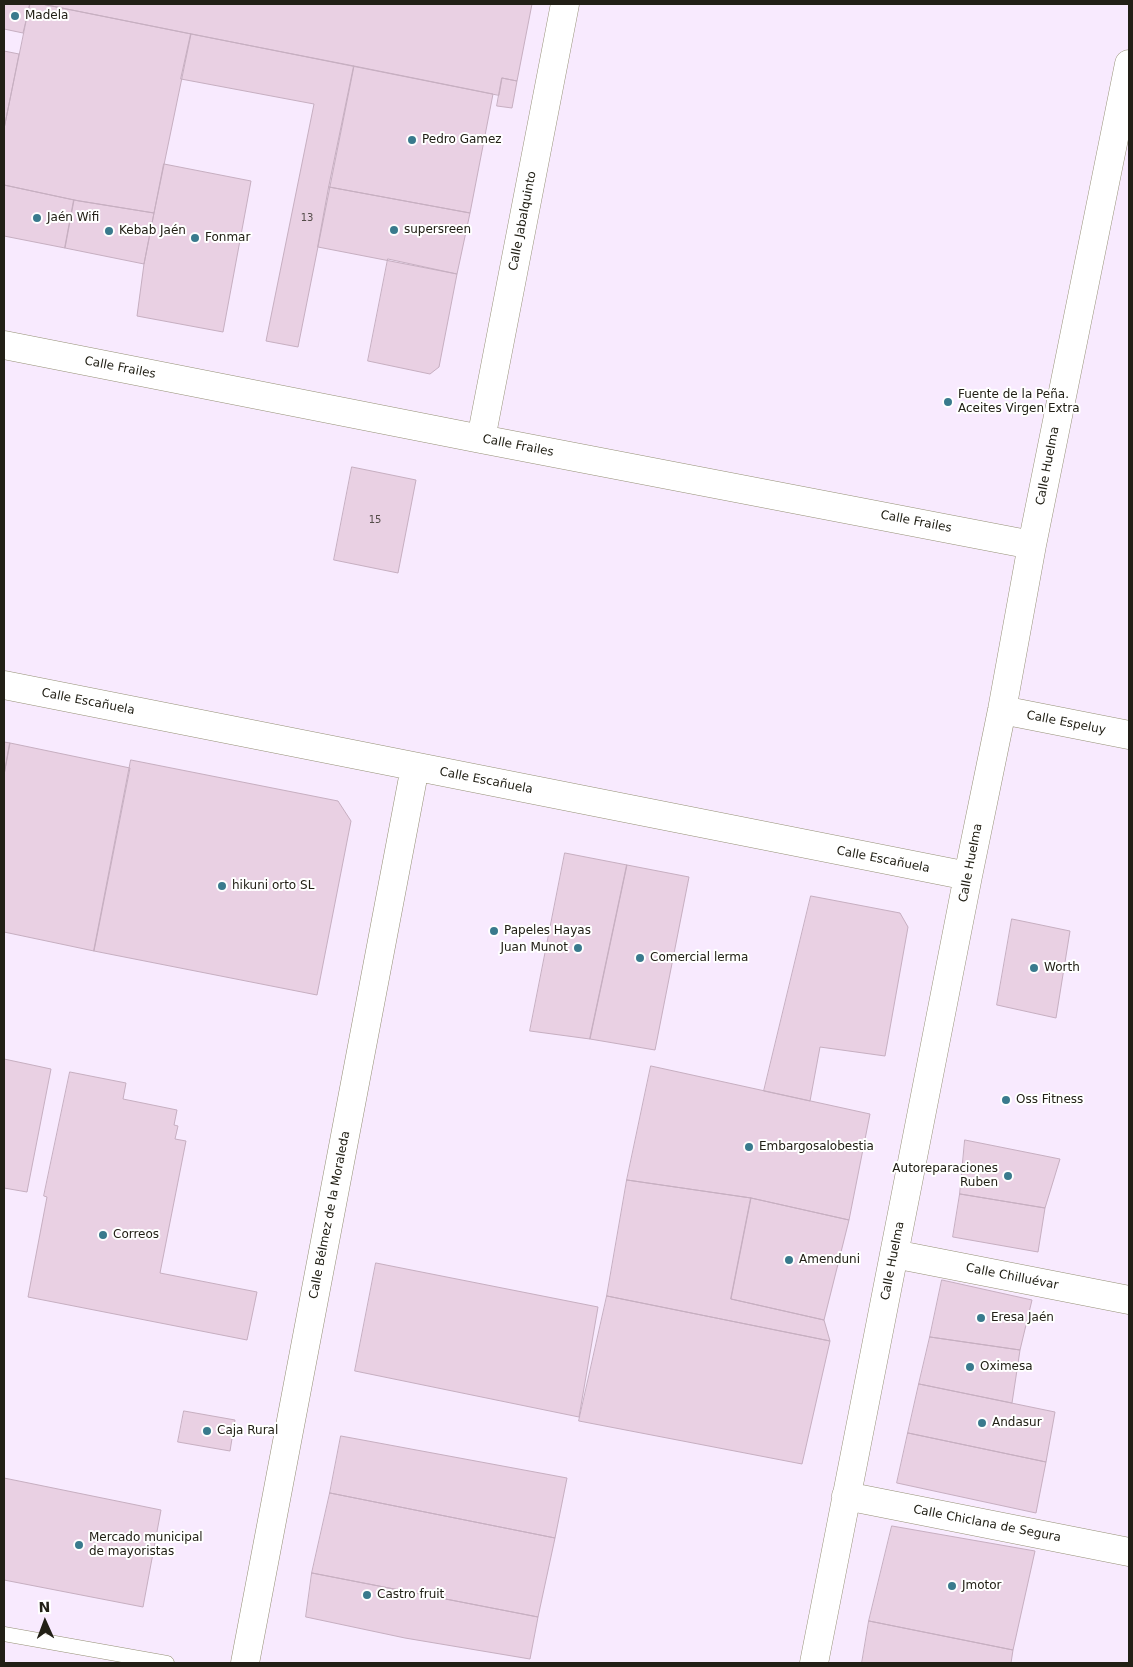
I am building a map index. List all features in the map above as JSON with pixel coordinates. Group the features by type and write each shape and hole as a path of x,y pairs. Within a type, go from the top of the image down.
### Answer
{"street":[{"name":"Calle Jabalquinto","path":"481,439 565,4"},
{"name":"Calle Huelma","path":"814,1663 1002,710 1032,545 1129,64"},
{"name":"Calle Frailes","path":"4,345 1032,545"},
{"name":"Calle Escañuela","path":"4,685 968,876"},
{"name":"Calle Espeluy","path":"1002,710 1129,735"},
{"name":"Calle Bélmez de la Moraleda","path":"245,1663 415,767"},
{"name":"Calle Chilluévar","path":"894,1254 1129,1300"},
{"name":"Calle Chiclana de Segura","path":"846,1496 1129,1552"}],"lane":[{"path":"4,1634 167,1663"}],"shaded area":[{"path":"4,4 1129,4 1129,1663 4,1663"}],"building":[{"name":"Madela","path":"4,4 30,4 23,33 4,29"},
{"path":"30,4 42,4 191,34 154,213 79,201 4,185 4,129"},
{"path":"42,4 532,4 517,81 502,78 499,95"},
{"path":"191,34 354,66 298,347 266,341 314,104 181,79"},
{"path":"4,51 19,54 4,129"},
{"name":"Pedro Gamez","path":"354,66 493,94 470,213 329,187"},
{"path":"502,78 517,81 512,108 497,106"},
{"name":"Fonmar","path":"164,164 251,181 223,332 137,316 144,264"},
{"name":"Jaén Wifi","path":"4,185 74,200 65,248 4,236"},
{"name":"supersreen","path":"329,187 470,213 457,274 318,247"},
{"name":"Kebab Jaén","path":"74,200 154,213 144,264 65,248"},
{"path":"388,259 457,274 439,367 430,374 368,361"},
{"path":"352,467 416,480 398,573 334,560"},
{"path":"4,742 10,743 4,775"},
{"path":"10,743 130,768 94,951 4,932 4,775"},
{"name":"hikuni orto SL","path":"131,760 338,801 351,821 317,995 94,951"},
{"name":"Juan Munot","path":"565,853 627,865 590,1039 530,1031"},
{"name":"Comercial lerma","path":"627,865 689,877 655,1050 590,1039"},
{"path":"811,896 900,913 908,927 885,1056 820,1047 810,1101 764,1091"},
{"name":"Worth","path":"1012,919 1070,931 1056,1018 997,1005"},
{"path":"4,1059 51,1069 27,1192 4,1188"},
{"name":"Embargosalobestia","path":"651,1066 870,1114 849,1220 751,1198 627,1180"},
{"name":"Correos","path":"70,1072 126,1083 123,1099 177,1110 174,1125 178,1126 175,1139 186,1141 160,1273 257,1292 247,1340 28,1297 47,1197 44,1196"},
{"name":"Autoreparaciones Ruben","path":"965,1140 1060,1159 1045,1208 960,1194"},
{"path":"627,1180 751,1198 731,1299 824,1320 830,1341 607,1296"},
{"path":"960,1194 1045,1208 1038,1252 953,1237"},
{"name":"Amenduni","path":"751,1198 849,1220 824,1320 731,1299"},
{"path":"376,1263 598,1307 579,1417 355,1371"},
{"name":"Eresa Jaén","path":"942,1280 1032,1300 1020,1350 930,1337"},
{"path":"607,1296 830,1341 802,1464 579,1421"},
{"name":"Oximesa","path":"930,1337 1020,1350 1012,1403 919,1384"},
{"name":"Andasur","path":"919,1384 1055,1412 1046,1462 908,1433"},
{"name":"Caja Rural","path":"184,1411 235,1420 230,1451 178,1442"},
{"path":"908,1433 1046,1462 1036,1513 897,1483"},
{"path":"341,1436 567,1478 555,1538 330,1493"},
{"name":"Mercado municipal de mayoristas","path":"4,1478 161,1510 143,1607 4,1580"},
{"path":"330,1493 555,1538 538,1617 312,1573"},
{"name":"Jmotor","path":"892,1526 1035,1551 1013,1650 869,1621"},
{"name":"Castro fruit","path":"312,1573 538,1617 530,1659 405,1638 306,1617"},
{"path":"869,1621 1013,1650 1011,1663 862,1663"}],"place":[{"name":"Madela","path":"15,16"},
{"name":"Pedro Gamez","path":"412,140"},
{"name":"Jaén Wifi","path":"37,218"},
{"name":"supersreen","path":"394,230"},
{"name":"Kebab Jaén","path":"109,231"},
{"name":"Fonmar","path":"195,238"},
{"name":"Fuente de la Peña. Aceites Virgen Extra","path":"948,402"},
{"name":"hikuni orto SL","path":"222,886"},
{"name":"Papeles Hayas","path":"494,931"},
{"name":"Juan Munot","path":"578,948"},
{"name":"Comercial lerma","path":"640,958"},
{"name":"Worth","path":"1034,968"},
{"name":"Oss Fitness","path":"1006,1100"},
{"name":"Embargosalobestia","path":"749,1147"},
{"name":"Autoreparaciones Ruben","path":"1008,1176"},
{"name":"Correos","path":"103,1235"},
{"name":"Amenduni","path":"789,1260"},
{"name":"Eresa Jaén","path":"981,1318"},
{"name":"Oximesa","path":"970,1367"},
{"name":"Andasur","path":"982,1423"},
{"name":"Caja Rural","path":"207,1431"},
{"name":"Mercado municipal de mayoristas","path":"79,1545"},
{"name":"Jmotor","path":"952,1586"},
{"name":"Castro fruit","path":"367,1595"}]}
